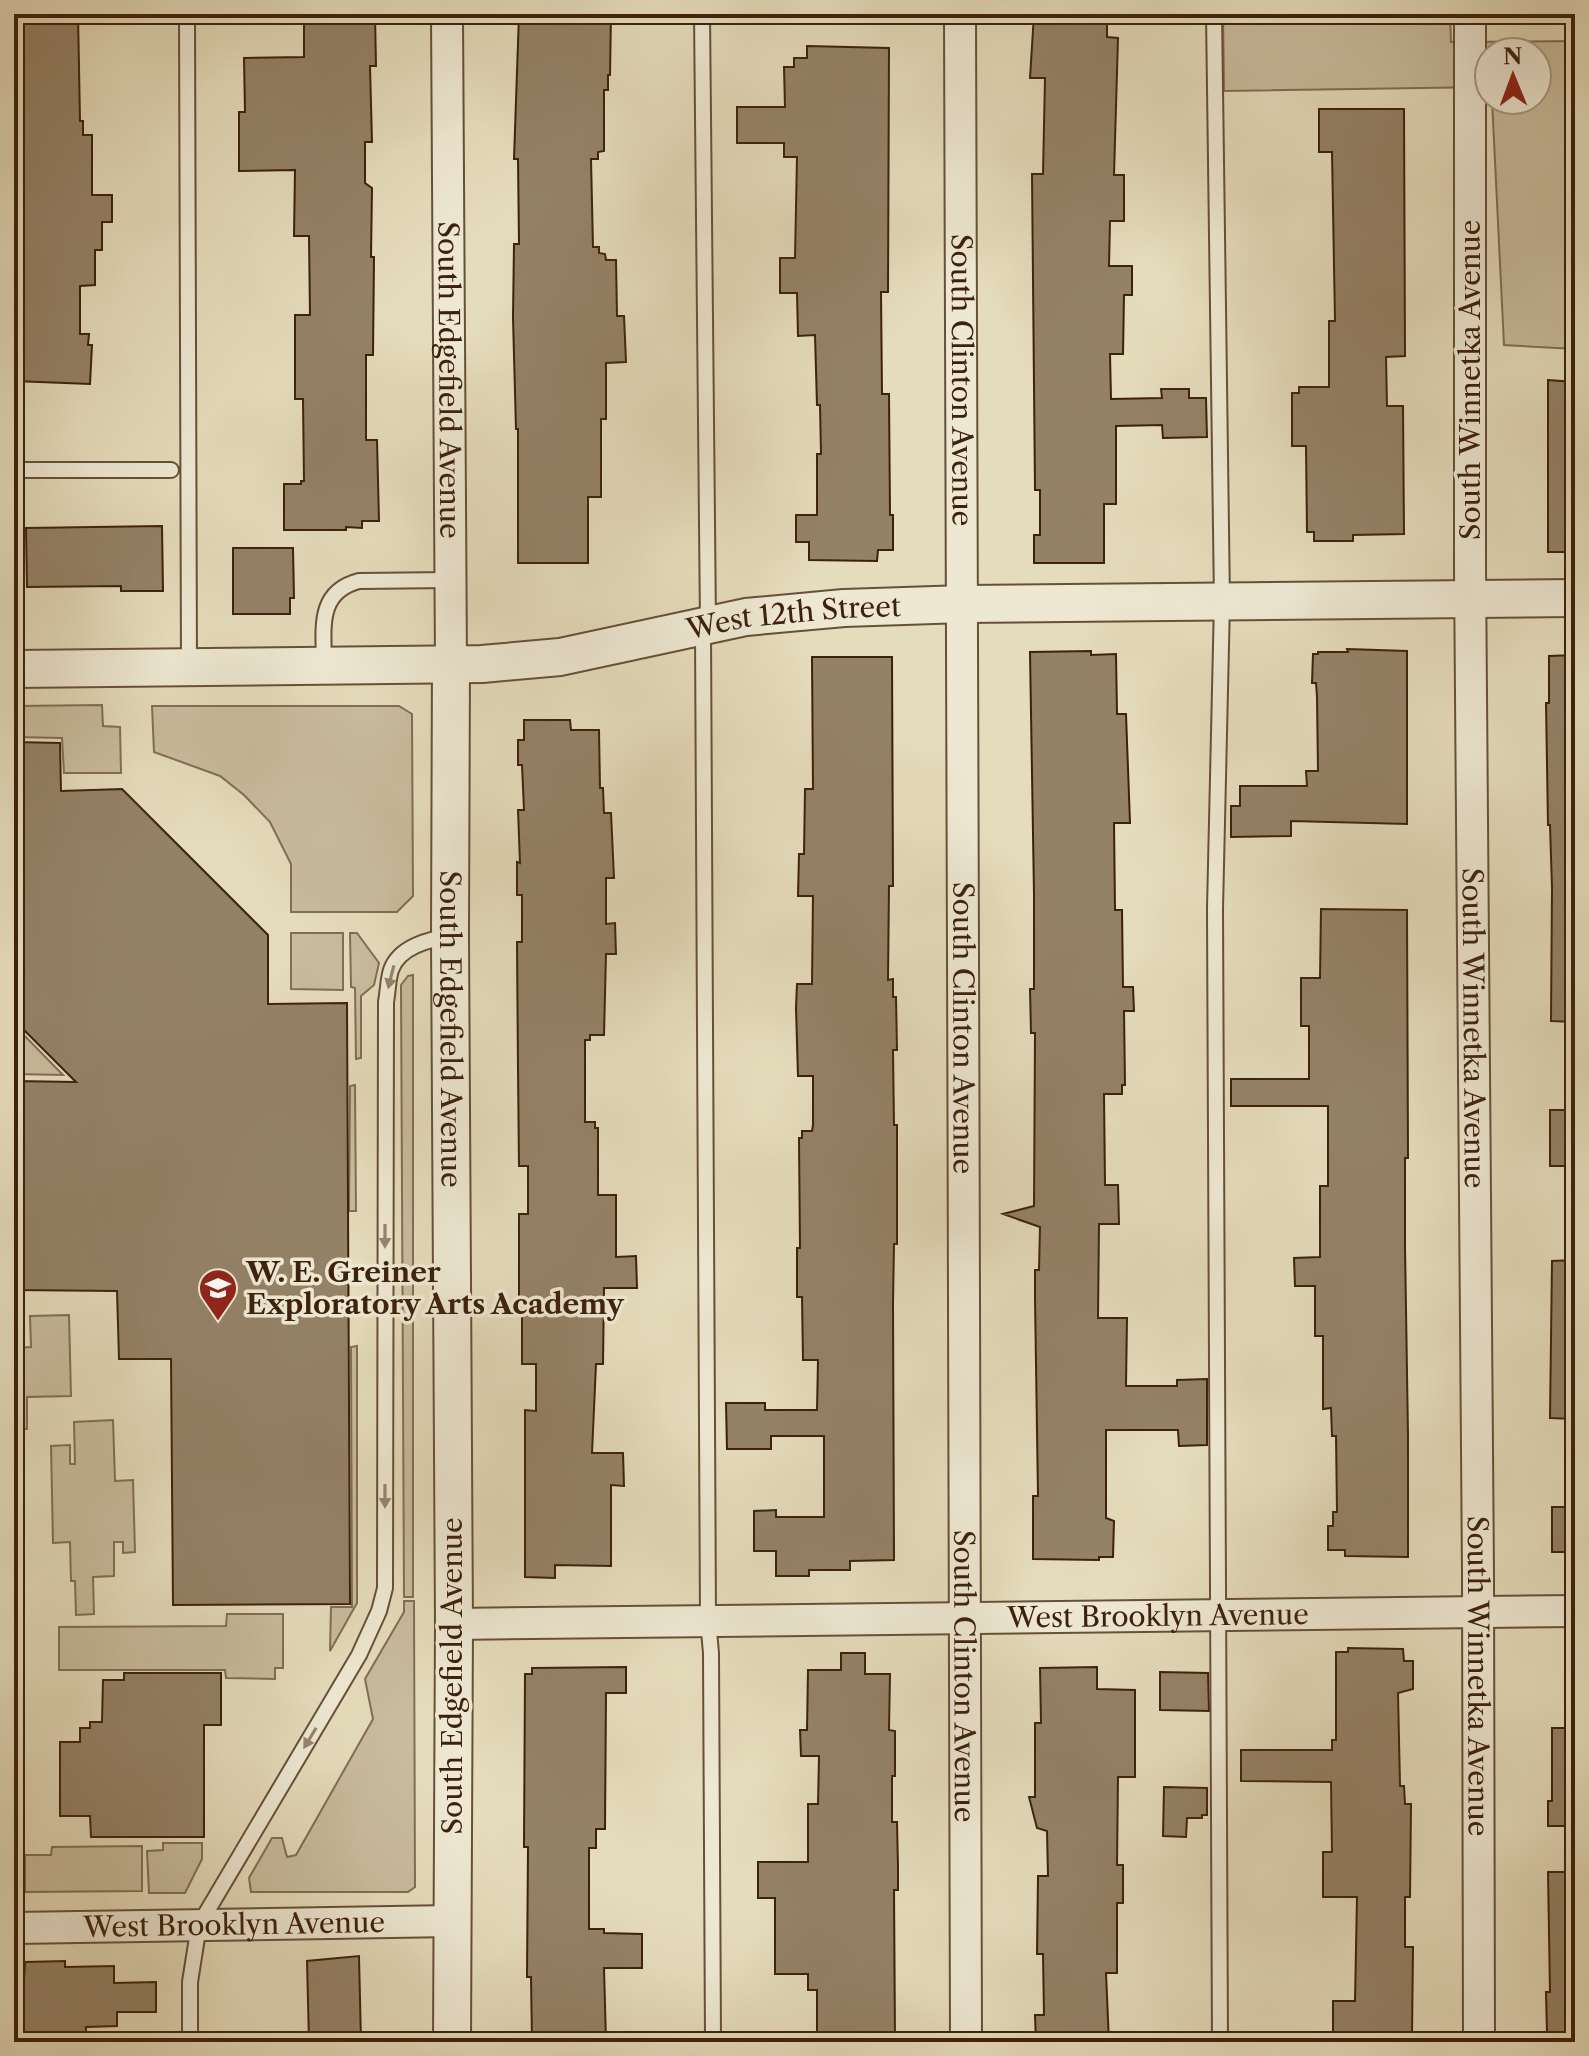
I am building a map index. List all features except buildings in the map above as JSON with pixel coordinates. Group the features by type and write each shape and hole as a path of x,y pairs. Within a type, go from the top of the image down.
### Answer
{"street":[{"name":"South Edgefield Avenue","path":"447,14 454,1624 452,2042"},
{"name":"South Clinton Avenue","path":"960,14 966,2042"},
{"name":"South Winnetka Avenue","path":"1470,14 1479,2042"},
{"name":"West 12th Street","path":"14,669 451,665 560,657 705,624 844,608 1575,598"},
{"name":"West Brooklyn Avenue","path":"454,1624 1575,1611"},
{"name":"West Brooklyn Avenue","path":"14,1928 452,1921"}],"lane":[{"path":"187,14 189,668"},
{"path":"702,14 708,1620 711,1653 713,2042"},
{"path":"1214,14 1222,602 1215,909 1220,2042"},
{"path":"14,470 171,470"},
{"path":"324,667 324,615 333,593 345,584 359,581 451,580"},
{"path":"190,2042 190,1982 199,1925 359,1655 379,1611 385,1588 386,1002 392,967 404,953 428,939 450,937"}],"shaded area":[{"path":"1223,14 1450,14 1451,42 1473,42 1473,87 1224,91"},
{"path":"1553,41 1575,41 1575,349 1504,345 1493,116 1553,116"},
{"path":"102,705 103,726 120,727 121,773 64,773 62,738 14,737 14,706"},
{"path":"152,706 399,706 412,714 413,896 397,912 291,912 291,864 270,822 220,776 154,752"},
{"path":"291,933 343,933 343,990 291,989"},
{"path":"350,933 357,933 379,963 374,985 361,996 361,1058 356,1059 355,988 351,987"},
{"path":"413,975 413,1597 404,1597 401,985 408,976"},
{"path":"14,1025 63,1075 14,1074"},
{"path":"355,1085 356,1211 349,1211 350,1086"},
{"path":"69,1315 71,1396 27,1397 27,1429 14,1429 14,1348 31,1347 30,1316"},
{"path":"357,1346 357,1603 330,1651 331,1607 352,1607 351,1347"},
{"path":"113,1420 115,1481 133,1480 135,1552 123,1553 123,1542 114,1542 114,1576 93,1577 94,1614 76,1615 70,1542 53,1543 51,1446 70,1445 70,1464 75,1464 74,1422"},
{"path":"404,1601 414,1601 415,1887 408,1892 251,1892 249,1878 272,1838 282,1838 287,1857 296,1855 373,1719 365,1679 404,1612"},
{"path":"227,1614 283,1614 283,1668 275,1668 275,1679 226,1678 225,1670 59,1670 59,1627 226,1626"},
{"path":"163,1843 202,1843 202,1859 185,1893 149,1893 147,1851 163,1850"},
{"path":"142,1846 142,1891 25,1892 25,1855 51,1855 52,1847"}],"place":[{"name":"W. E. Greiner Exploratory Arts Academy","path":"218,1322"}]}
